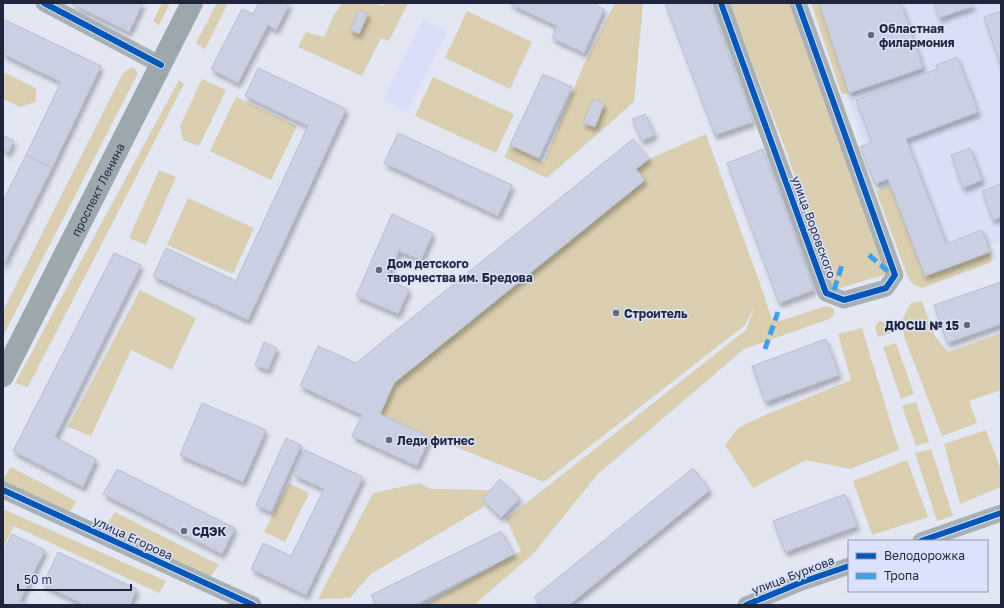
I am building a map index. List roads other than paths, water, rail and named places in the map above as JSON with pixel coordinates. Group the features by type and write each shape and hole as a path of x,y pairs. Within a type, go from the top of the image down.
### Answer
{"main road":[{"name":"проспект Ленина","path":"3,376 192,3"}],"street":[{"path":"44,3 161,65"},
{"name":"улица Воровского","path":"721,3 826,293 844,300 886,288 895,276 798,3"},
{"name":"улица Егорова","path":"3,490 253,605"},
{"path":"924,540 1001,513"},
{"name":"улица Буркова","path":"746,605 802,582 848,566"}],"place":[{"name":"Областная филармония","path":"871,35"},
{"name":"Дом детского творчества им. Бредова","path":"379,270"},
{"name":"Строитель","path":"616,313"},
{"name":"ДЮСШ № 15","path":"967,325"},
{"name":"Леди фитнес","path":"389,440"},
{"name":"СДЭК","path":"184,531"}]}
